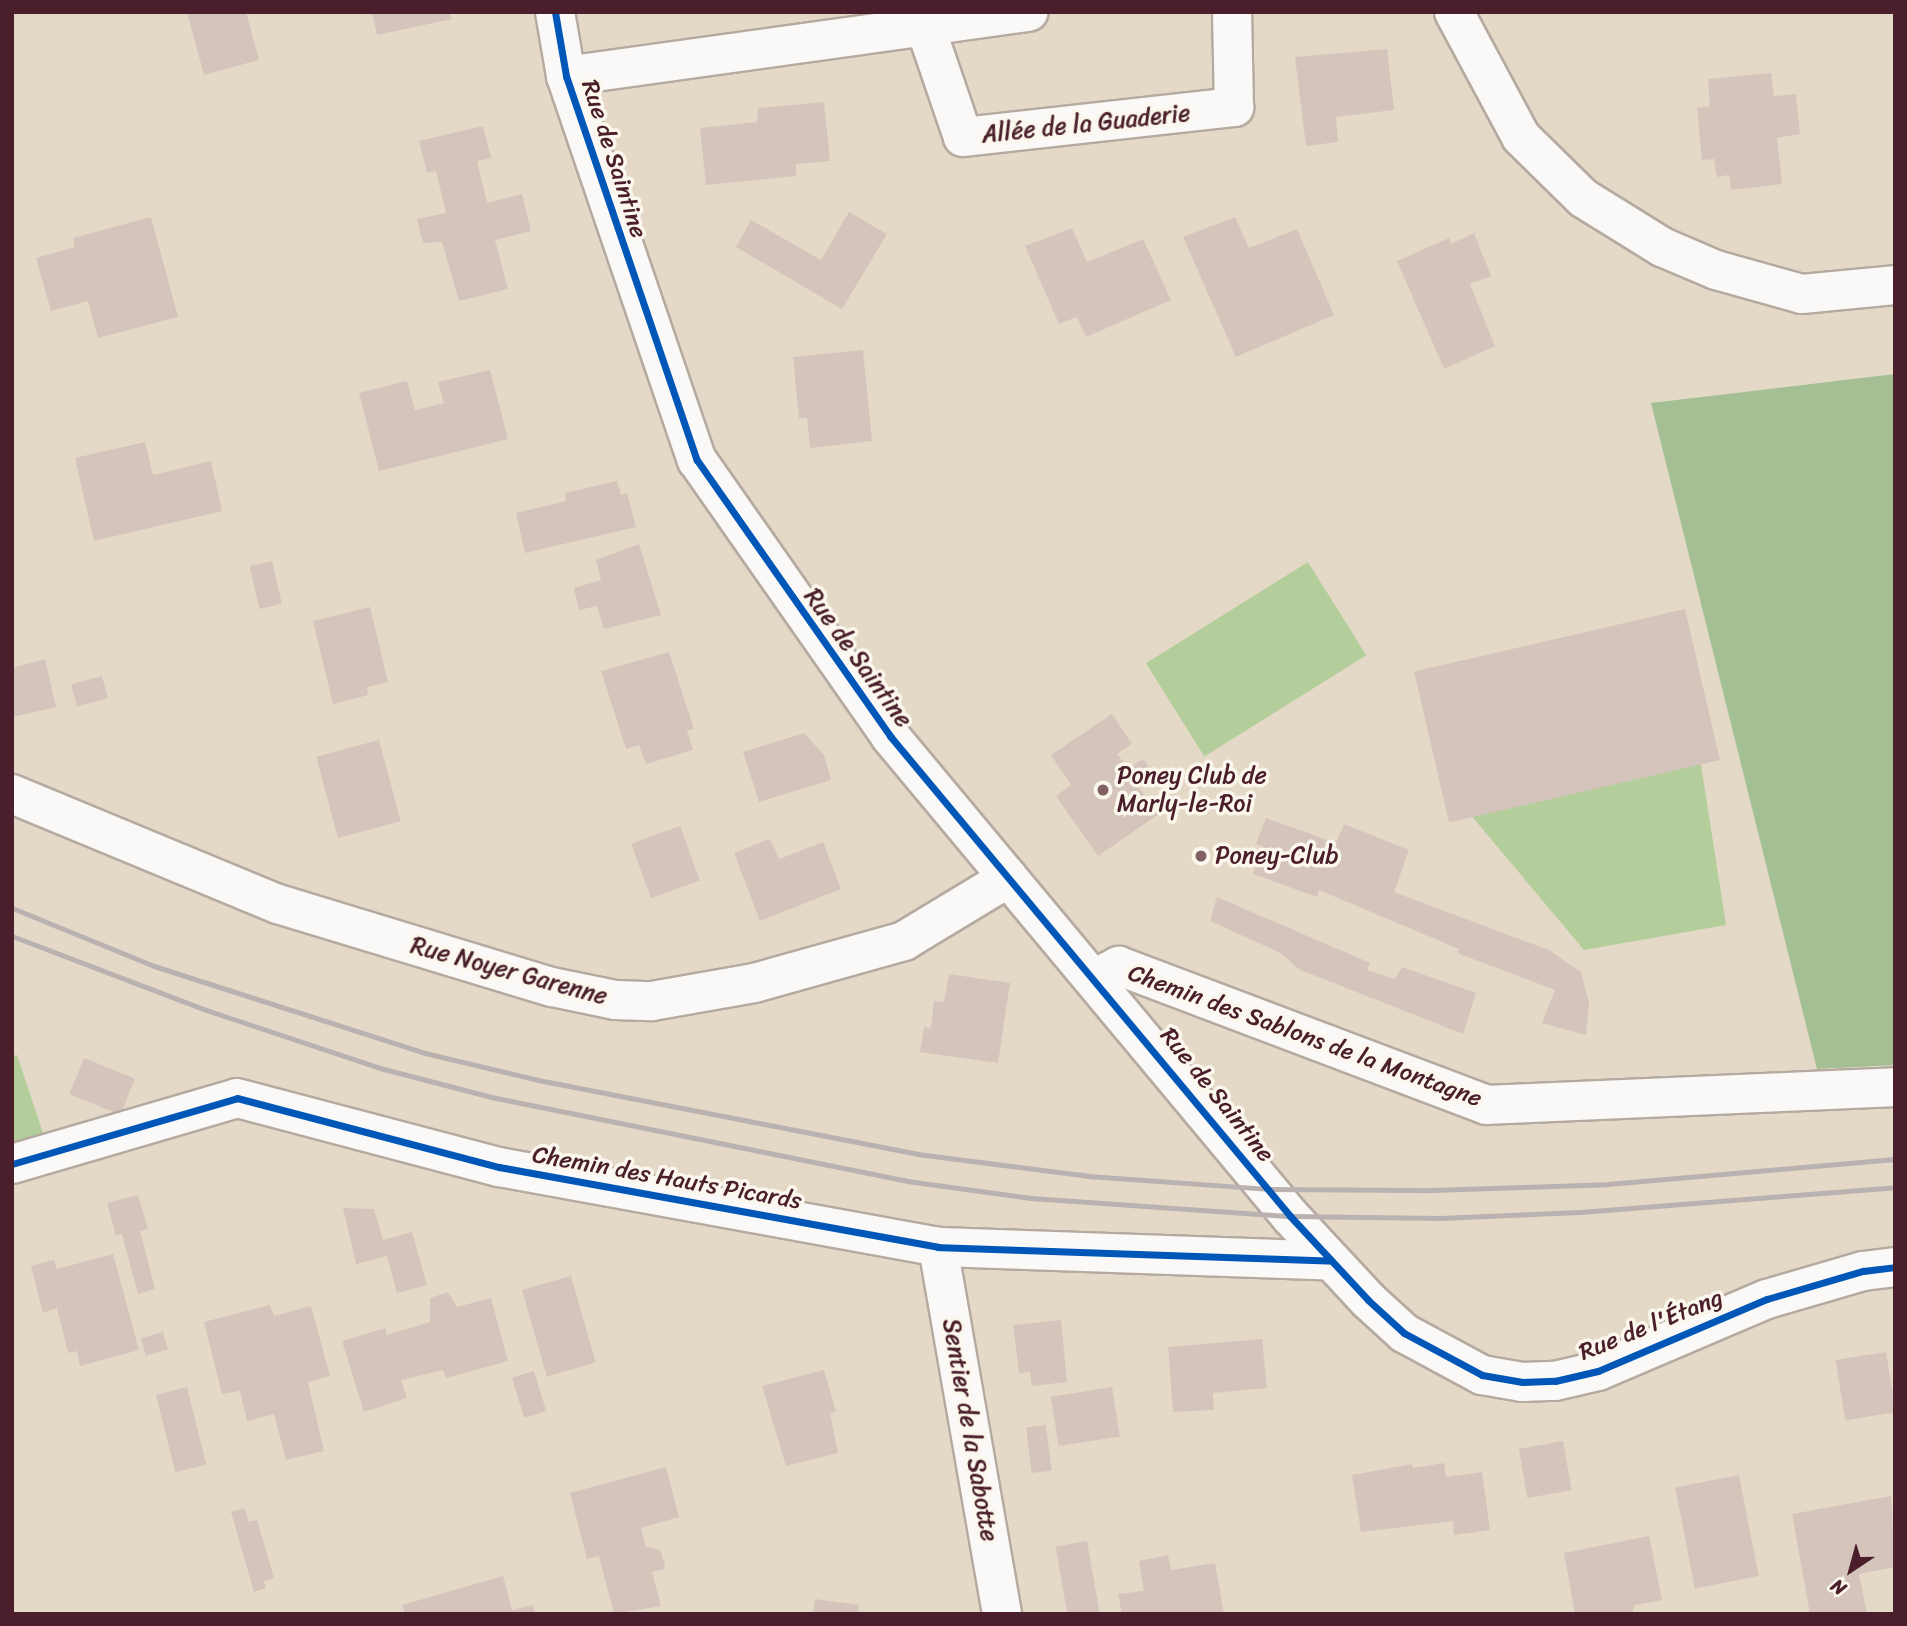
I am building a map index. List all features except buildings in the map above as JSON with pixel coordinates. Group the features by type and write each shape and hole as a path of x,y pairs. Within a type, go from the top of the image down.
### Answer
{"street":[{"name":"Rue de Saintine","path":"555,12 566,76 697,460 890,736 1331,1261"},
{"path":"566,76 924,23 1029,12"},
{"name":"Allée de la Guaderie","path":"924,23 963,137 1234,107 1232,12"},
{"path":"1454,12 1521,136 1583,198 1662,247 1716,270 1802,294 1895,285"},
{"name":"Rue Noyer Garenne","path":"12,794 278,904 552,987 615,1000 652,1001 754,982 904,941 1008,877"},
{"name":"Chemin des Sablons de la Montagne","path":"1096,978 1119,966 1487,1105 1895,1087"},
{"name":"Chemin des Hauts Picards","path":"12,1164 237,1098 499,1167 938,1247 1331,1261"},
{"name":"Sentier de la Sabotte","path":"938,1247 1002,1614"},
{"name":"Rue de l'Étang","path":"1331,1261 1404,1333 1440,1356 1482,1375 1522,1382 1555,1381 1598,1371 1767,1299 1863,1271 1895,1267"}],"green space":[{"path":"1895,374 1895,1065 1817,1069 1651,403"},
{"path":"1308,562 1366,655 1204,756 1146,663"},
{"path":"1677,611 1726,925 1584,950 1470,814 1416,680"},
{"path":"17,1055 45,1139 12,1148 12,1056"}],"railway":[{"path":"12,908 154,966 425,1053 538,1080 925,1155 1088,1176 1268,1189 1431,1190 1608,1184 1895,1159"},
{"path":"12,936 206,1010 380,1068 491,1097 907,1181 1031,1198 1290,1216 1440,1218 1580,1212 1895,1187"}],"cycle path":[{"path":"555,12 566,76 697,460 890,736 1290,1216 1368,1300 1404,1333 1482,1375 1522,1382 1555,1381 1598,1371 1767,1299 1863,1271 1895,1267"},
{"path":"12,1164 237,1098 499,1167 938,1247 1331,1261"}],"place":[{"name":"Poney Club de Marly-le-Roi","path":"1103,790"},
{"name":"Poney-Club","path":"1201,856"}]}
